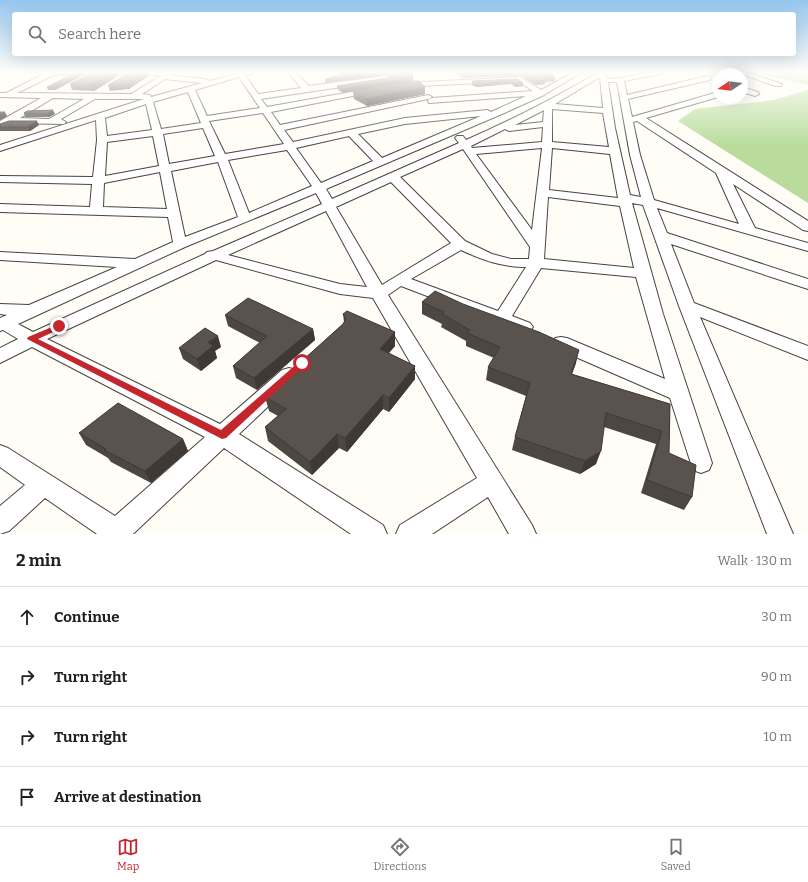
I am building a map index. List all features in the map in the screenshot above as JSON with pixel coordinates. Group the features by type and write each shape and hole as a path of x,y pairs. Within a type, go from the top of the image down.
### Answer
{"street":[{"path":"0,125 50,97"},
{"path":"52,121 92,97"},
{"path":"129,97 155,99"},
{"path":"0,148 162,97"},
{"path":"194,97 222,159 245,219"},
{"path":"258,97 319,188 379,294 523,534"},
{"path":"102,140 206,122 285,97"},
{"path":"261,104 332,97"},
{"path":"390,97 400,102"},
{"path":"278,128 400,102 468,97"},
{"path":"1,319 31,311 180,244 245,219 532,97"},
{"path":"0,356 31,339 212,255 393,177 468,148 498,129 563,97"},
{"path":"606,97 624,200 643,273 701,463"},
{"path":"629,97 624,98 633,119 635,155 648,202 687,306 780,534"},
{"path":"633,119 708,97"},
{"path":"155,99 157,131 180,244"},
{"path":"430,99 468,148 537,246"},
{"path":"548,105 608,111"},
{"path":"502,318 536,263 547,145 548,105"},
{"path":"0,179 100,180 290,146 405,121 443,116 499,112"},
{"path":"96,210 100,180 102,140 100,116"},
{"path":"633,119 808,227"},
{"path":"10,120 80,122"},
{"path":"498,129 548,124"},
{"path":"351,133 380,162"},
{"path":"0,140 24,141"},
{"path":"468,148 547,145 615,151"},
{"path":"722,173 749,230"},
{"path":"393,177 460,244 494,260 511,263 536,263 643,273"},
{"path":"542,193 648,202 808,247"},
{"path":"0,208 173,213"},
{"path":"661,236 808,284"},
{"path":"212,255 340,289 379,294 399,280 460,244"},
{"path":"0,256 138,263"},
{"path":"399,280 502,318 680,393"},
{"path":"687,306 808,353"},
{"path":"1,319 31,339 222,435 374,534"},
{"path":"0,455 118,533 222,435 302,363"},
{"path":"409,534 491,482"},
{"path":"0,522 44,484"}],"green space":[{"path":"784,97 808,97 808,203 678,121 695,109 774,100"}],"building":[{"path":"362,97 376,97 366,99"},
{"path":"53,110 47,114 24,113 27,111"},
{"path":"9,121 37,121 28,127 0,127 0,124"},
{"path":"435,291 463,304 539,332 579,350 571,374 670,404 669,453 696,465 692,497 647,480 662,431 606,413 601,451 585,461 515,437 530,383 488,367 500,347 467,333 470,330 442,314 444,312 422,302"},
{"path":"248,298 313,329 254,378 233,366 267,336 225,315"},
{"path":"347,311 395,332 380,349 415,366 389,398 383,395 345,438 337,434 310,462 265,427 286,409 265,397 275,388 273,387 343,324 346,319 343,314"},
{"path":"205,328 218,336 208,342 213,346 197,359 179,348"},
{"path":"118,403 183,439 145,471 104,450 106,449 79,433"}],"route":[{"path":"59,326 31,339 222,435 302,363"}]}
